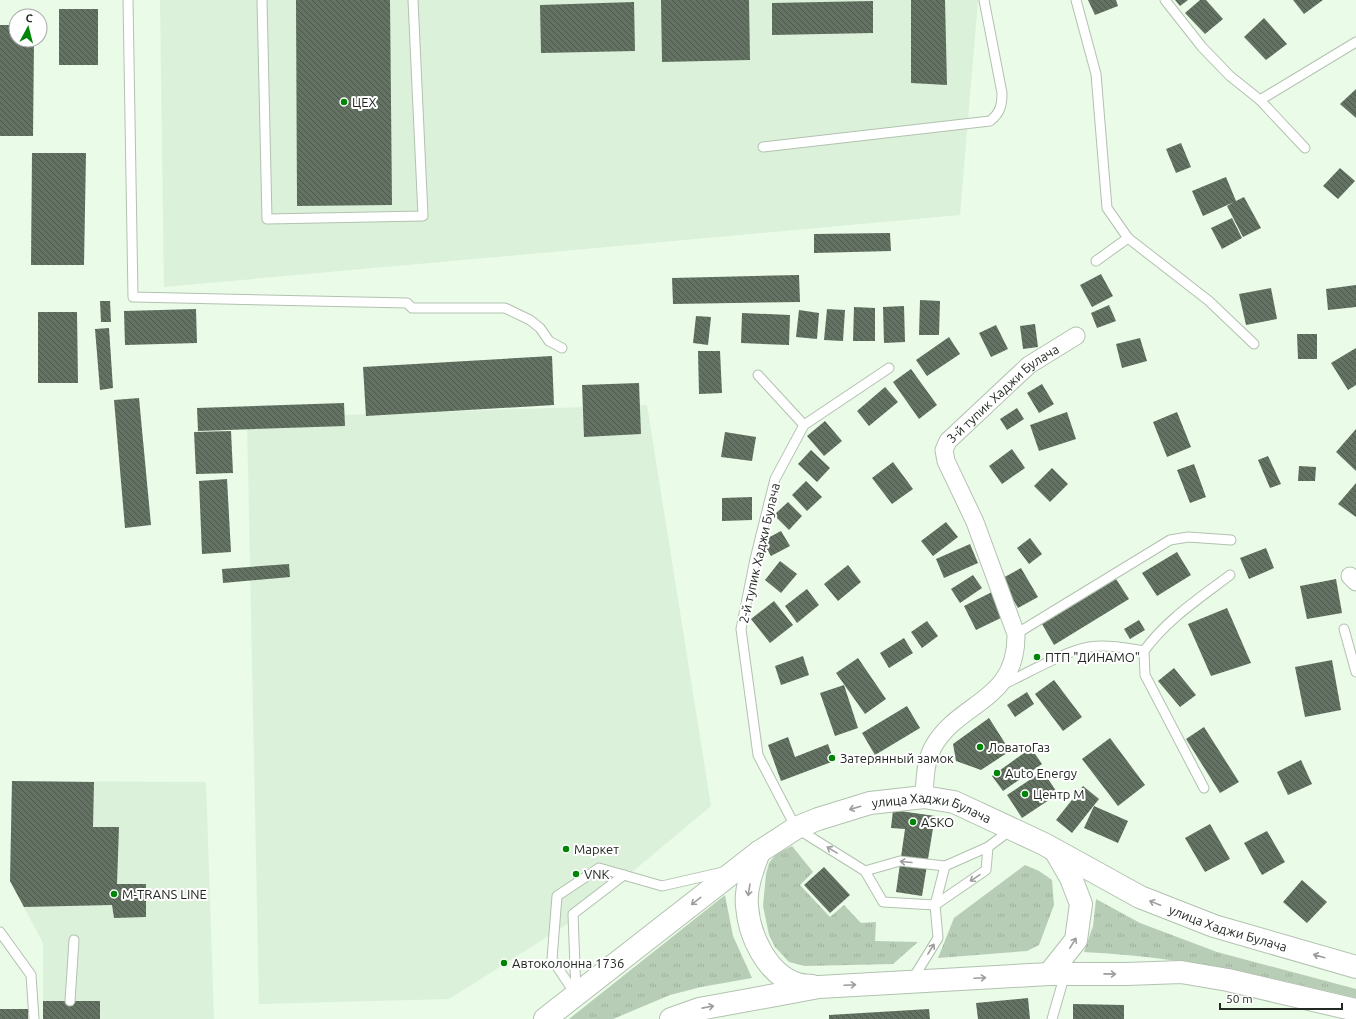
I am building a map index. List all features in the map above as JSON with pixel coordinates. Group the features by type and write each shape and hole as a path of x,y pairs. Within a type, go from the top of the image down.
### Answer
{"main road":[{"name":"улица Хаджи Булача","path":"545,1019 759,852 796,828 818,819 870,803 924,797 954,802 1012,829 1140,897 1188,916 1214,926 1356,967"},
{"path":"759,852 753,870 747,904 750,925 770,966 782,976 798,984 819,986 1057,974 1181,972 1228,980 1356,1010"},
{"path":"1056,852 1071,878 1081,904 1076,940 1057,974"},
{"path":"671,1019 699,1009 819,986"}],"street":[{"name":"3-й тупик Хаджи Булача","path":"924,797 926,769 933,747 946,729 999,687 1011,666 1016,648 1016,634 976,522 946,461 944,450 948,441 1029,365 1076,336"}],"lane":[{"path":"128,0 133,297 407,303 412,308 505,308 530,320 540,328 549,341 562,348"},
{"path":"262,0 267,219 423,216 413,0"},
{"path":"763,147 990,121 998,114 1002,105 1002,93 984,0"},
{"path":"1076,0 1096,74 1107,208 1128,238 1209,301 1254,344"},
{"path":"1165,0 1202,47 1230,76 1260,100 1306,148"},
{"path":"1260,100 1356,42"},
{"path":"1096,260 1128,238"},
{"name":"2-й тупик Хаджи Булача","path":"796,828 758,755 741,629 755,559 775,479 804,425 889,368"},
{"path":"758,375 804,425"},
{"path":"1016,634 1170,540 1188,537 1231,540"},
{"path":"1204,788 1145,675 1144,651 1154,636 1165,626 1230,575"},
{"path":"1344,629 1356,672"},
{"path":"999,687 1070,653 1089,647 1115,646 1144,651"},
{"path":"796,828 865,871 883,902 935,905 986,870 988,847"},
{"path":"865,871 900,861 945,866 988,847 1012,829"},
{"path":"911,982 938,938 935,905 945,866"},
{"path":"576,995 552,959 557,896 599,868 662,886 738,868"},
{"path":"576,995 573,914 624,875"},
{"path":"0,932 30,976 34,1019"},
{"path":"70,1001 74,940"},
{"path":"1052,1019 1057,974"}],"shaded area":[{"path":"160,0 978,0 960,215 164,287"},
{"path":"647,405 711,806 577,918 449,999 259,1004 247,418"},
{"name":"М-TRANS LINE","path":"12,781 206,782 214,1019 43,1019 43,943 10,881"}],"green space":[{"path":"792,846 813,872 800,885 830,917 844,905 861,923 876,922 875,941 918,942 893,964 805,966 789,962 775,947 769,935 763,906 766,874 769,863 776,854"},
{"path":"1025,865 1039,871 1052,880 1054,905 1039,945 1027,951 938,958 954,918"},
{"path":"725,895 733,936 752,978 701,987 670,995 613,1019 569,1019"},
{"path":"1096,899 1140,923 1217,952 1356,989 1356,998 1221,968 1119,954 1084,952 1093,926"}],"building":[{"name":"ЦЕХ","path":"296,0 390,0 392,205 297,206"},
{"path":"661,0 749,0 750,60 662,62"},
{"path":"911,0 945,0 947,85 911,83"},
{"path":"1088,0 1116,0 1118,6 1095,15"},
{"path":"1175,0 1188,0 1180,6"},
{"path":"1200,0 1206,0 1223,19 1205,34 1185,13"},
{"path":"1293,0 1323,0 1304,14"},
{"path":"873,1 873,33 772,35 772,3"},
{"path":"634,2 635,51 541,53 540,5"},
{"path":"59,9 98,9 98,65 59,65"},
{"path":"1264,18 1287,44 1266,60 1244,37"},
{"path":"0,25 8,25 8,48 34,48 33,136 0,136"},
{"path":"1356,89 1356,118 1340,104"},
{"path":"1181,143 1191,167 1176,173 1166,149"},
{"path":"32,153 86,153 84,265 31,265"},
{"path":"1340,168 1355,181 1338,199 1323,186"},
{"path":"1226,177 1236,201 1244,197 1261,228 1243,237 1227,206 1234,202 1203,216 1192,191"},
{"path":"1232,218 1242,238 1222,249 1211,228"},
{"path":"890,233 891,251 814,253 814,234"},
{"path":"1101,274 1113,296 1092,307 1080,285"},
{"path":"799,275 800,302 673,304 672,278"},
{"path":"1356,285 1356,307 1328,310 1326,289"},
{"path":"1271,288 1277,319 1246,325 1239,294"},
{"path":"920,300 940,301 939,335 919,335"},
{"path":"100,301 110,301 111,322 101,322"},
{"path":"1109,305 1116,321 1097,328 1091,313"},
{"path":"904,306 905,342 884,343 883,307"},
{"path":"854,307 875,308 875,341 853,341"},
{"path":"196,309 197,343 125,345 124,311"},
{"path":"827,309 845,310 843,341 824,340"},
{"path":"799,310 819,313 817,339 796,337"},
{"path":"38,312 77,312 78,383 38,383"},
{"path":"742,313 790,315 789,345 741,343"},
{"path":"696,316 711,317 708,345 693,343"},
{"path":"1035,324 1038,347 1023,349 1020,326"},
{"path":"996,325 1008,349 991,357 979,333"},
{"path":"109,328 113,388 100,390 95,329"},
{"path":"1297,334 1317,334 1317,359 1298,359"},
{"path":"949,337 960,354 927,376 916,360"},
{"path":"1140,338 1147,361 1122,368 1116,344"},
{"path":"1356,348 1356,385 1348,390 1331,363"},
{"path":"698,351 720,351 722,393 699,394"},
{"path":"552,356 554,405 366,416 363,367"},
{"path":"911,369 937,405 919,419 893,382"},
{"path":"639,383 641,434 584,437 582,385"},
{"path":"1042,384 1054,404 1039,413 1027,393"},
{"path":"885,387 898,402 869,426 857,411"},
{"path":"139,398 151,525 125,528 114,400"},
{"path":"344,403 345,426 198,431 197,408"},
{"path":"1017,408 1024,419 1007,430 1000,419"},
{"path":"1067,412 1076,439 1039,451 1030,425"},
{"path":"1177,412 1191,447 1167,457 1153,422"},
{"path":"825,421 842,441 824,456 807,436"},
{"path":"1356,429 1356,471 1336,452"},
{"path":"231,431 233,473 196,474 194,432"},
{"path":"725,432 756,437 752,461 721,457"},
{"path":"1012,449 1025,468 1002,484 989,466"},
{"path":"811,450 830,468 817,482 798,464"},
{"path":"1268,456 1281,484 1270,488 1258,460"},
{"path":"893,462 913,489 892,504 872,478"},
{"path":"1194,464 1206,497 1190,503 1177,470"},
{"path":"1299,466 1316,467 1315,481 1298,481"},
{"path":"1052,468 1068,484 1050,502 1034,486"},
{"path":"227,479 231,552 202,554 199,481"},
{"path":"806,481 822,497 807,511 792,495"},
{"path":"1356,483 1356,517 1338,504"},
{"path":"752,497 752,520 722,521 722,498"},
{"path":"788,502 802,516 789,530 774,515"},
{"path":"946,522 958,537 933,556 921,541"},
{"path":"781,531 790,546 771,556 762,541"},
{"path":"1030,538 1042,554 1029,564 1017,548"},
{"path":"970,544 978,563 944,578 936,559"},
{"path":"1266,548 1274,568 1249,579 1240,558"},
{"path":"1177,552 1191,575 1157,596 1142,573"},
{"path":"780,561 797,574 781,593 765,580"},
{"path":"289,564 290,577 223,583 222,569"},
{"path":"848,565 861,582 838,601 824,584"},
{"path":"1021,568 1038,597 1018,608 1001,579"},
{"path":"973,575 982,588 960,603 951,589"},
{"path":"1116,579 1129,599 1054,645 1042,624"},
{"path":"1336,579 1342,613 1307,619 1300,586"},
{"path":"807,589 819,605 797,623 785,606"},
{"path":"994,591 1007,615 976,630 964,606"},
{"path":"774,601 793,625 770,643 751,619"},
{"path":"1227,608 1251,663 1211,676 1188,624"},
{"path":"1139,620 1145,630 1130,639 1124,629"},
{"path":"927,621 938,636 922,648 911,632"},
{"path":"904,638 913,653 889,668 880,653"},
{"path":"803,656 809,675 781,685 775,666"},
{"path":"858,658 886,699 865,714 836,673"},
{"path":"1332,660 1341,710 1305,717 1295,667"},
{"path":"1174,668 1196,695 1180,707 1158,681"},
{"path":"1054,680 1082,717 1063,731 1035,694"},
{"path":"844,685 858,728 835,736 820,693"},
{"path":"1027,692 1034,704 1015,717 1007,705"},
{"path":"907,706 920,728 875,755 862,733"},
{"name":"ЛоватоГаз","path":"989,718 1010,751 981,770 956,761 953,744"},
{"path":"1204,727 1239,782 1220,793 1186,739"},
{"path":"788,737 795,757 828,744 834,761 781,781 768,745"},
{"path":"1110,738 1145,785 1118,806 1082,759"},
{"path":"1031,748 1042,764 1003,791 992,776"},
{"path":"1301,760 1312,784 1288,795 1277,772"},
{"path":"1043,771 1058,794 1022,818 1007,795"},
{"path":"12,781 94,782 93,827 119,827 117,884 146,884 146,917 114,918 112,905 24,907 10,881"},
{"path":"1083,786 1099,799 1072,833 1056,820"},
{"path":"1094,806 1128,821 1118,843 1084,828"},
{"path":"893,810 935,816 922,896 896,892 905,829 891,828"},
{"path":"1210,824 1230,859 1205,872 1185,838"},
{"path":"1267,831 1285,862 1262,875 1244,843"},
{"path":"824,867 850,895 830,913 804,885"},
{"path":"1302,880 1327,902 1307,923 1283,902"},
{"path":"1028,998 1030,1019 978,1019 976,1003"},
{"path":"43,1001 100,1001 100,1019 43,1019"},
{"path":"1073,1004 1124,1005 1124,1019 1073,1019"},
{"path":"0,1009 28,1009 28,1019 0,1019"},
{"path":"929,1009 930,1019 829,1019 829,1015"}],"place":[{"name":"ЦЕХ","path":"344,102"},
{"name":"ПТП \"ДИНАМО\"","path":"1037,657"},
{"name":"ЛоватоГаз","path":"980,747"},
{"name":"Затерянный замок","path":"832,758"},
{"name":"Auto Energy","path":"997,773"},
{"name":"Центр М","path":"1025,794"},
{"name":"ASKO","path":"913,822"},
{"name":"Маркет","path":"566,849"},
{"name":"VNK","path":"576,874"},
{"name":"М-TRANS LINE","path":"114,894"},
{"name":"Автоколонна 1736","path":"504,963"}]}
